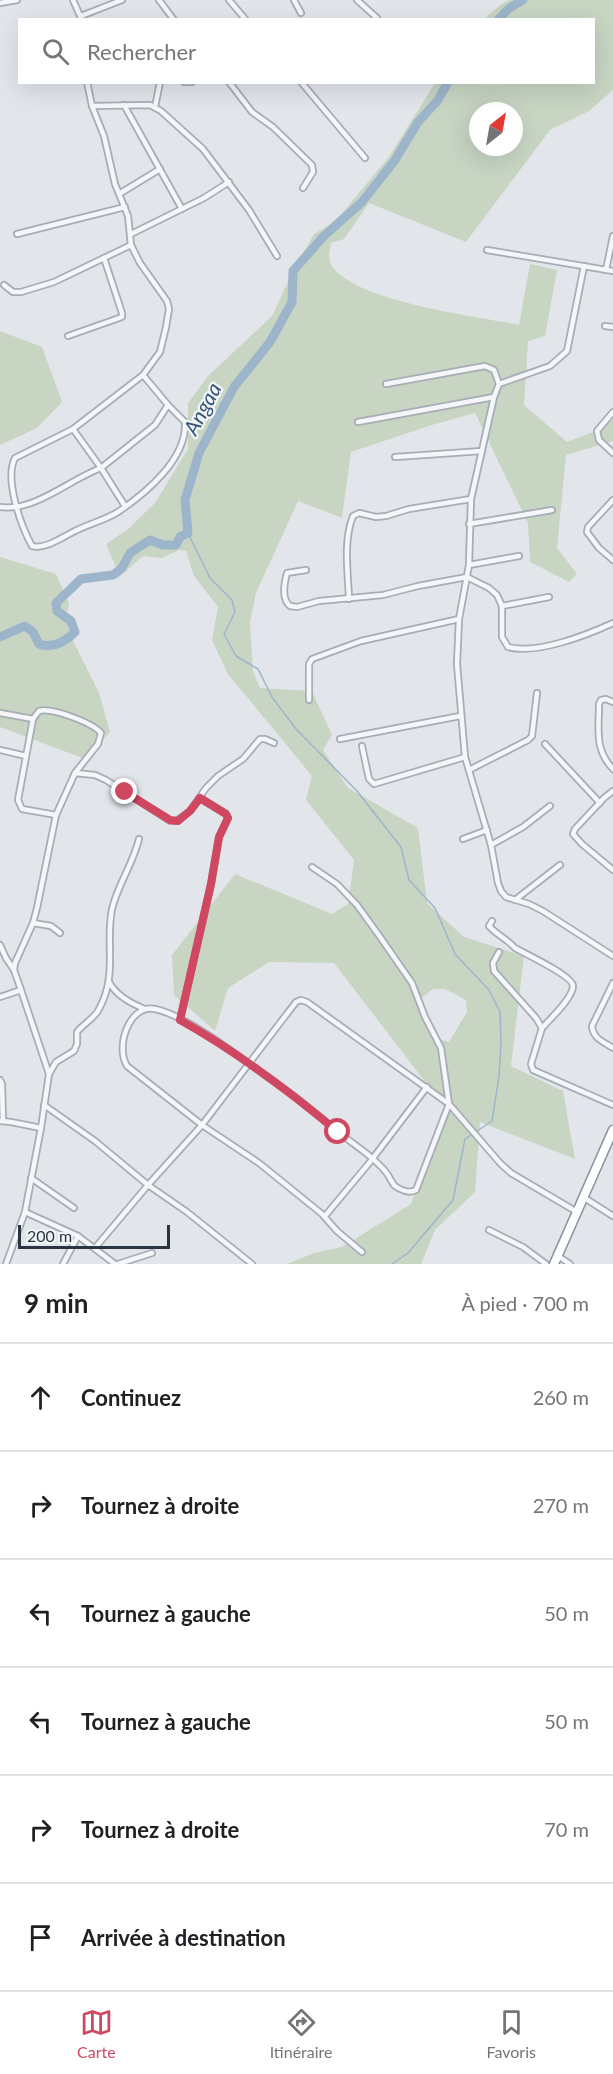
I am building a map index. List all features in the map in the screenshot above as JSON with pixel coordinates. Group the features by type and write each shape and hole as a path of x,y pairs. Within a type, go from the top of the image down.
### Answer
{"highway":[{"path":"556,1260 613,1130"}],"street":[{"path":"0,3 17,0"},
{"path":"73,0 81,18 122,0"},
{"path":"159,0 172,18"},
{"path":"229,0 244,18"},
{"path":"294,0 301,13"},
{"path":"357,0 377,18"},
{"path":"87,84 92,106 104,136 115,184 124,207 131,234 131,245 140,263 165,296 169,309 160,352 143,375 73,429 15,458 10,470 17,508 32,546 37,547 55,541 118,512 157,482 173,460 186,431 185,422 143,375"},
{"path":"155,107 160,84"},
{"path":"230,84 252,112 273,126 312,165 313,172 303,188"},
{"path":"303,84 364,158"},
{"path":"124,105 182,209"},
{"path":"92,106 155,107 203,149 249,210 277,256"},
{"path":"119,194 160,169"},
{"path":"131,234 182,209 229,182"},
{"path":"17,234 124,207"},
{"path":"606,270 613,236"},
{"path":"4,285 13,292 21,292 54,282 131,245"},
{"path":"487,250 613,272"},
{"path":"68,336 122,317 104,258"},
{"path":"499,384 550,366 567,351 584,266"},
{"path":"605,326 613,327"},
{"path":"386,384 485,366 494,370 499,384 494,397 471,500 469,565 459,619 457,664 465,757 491,845 498,883 506,897 543,911 613,956"},
{"path":"358,422 494,397"},
{"path":"0,507 17,508 101,468 155,425 168,405"},
{"path":"613,412 597,431 598,440 613,453"},
{"path":"73,429 125,506"},
{"path":"395,457 482,451"},
{"path":"349,598 348,545 353,516 359,513 376,517 397,514 409,509 471,500"},
{"path":"613,500 588,527 587,532 599,548 613,560"},
{"path":"469,524 552,510"},
{"path":"469,565 519,556"},
{"path":"306,570 287,573 284,583 287,605 297,607 319,601 383,595 466,577 489,588 497,595 502,606 502,637 508,647 515,649 567,640 598,630 613,622"},
{"path":"502,606 549,597"},
{"path":"309,700 309,664 312,659 361,641 459,619"},
{"path":"469,770 532,736 537,693"},
{"path":"613,702 606,699 601,700 599,704 599,746 604,758 613,769"},
{"path":"14,970 42,892 56,815 75,773 98,744 101,733 88,723 47,710 39,711 33,719 18,797 22,808 56,815"},
{"path":"0,712 33,719"},
{"path":"340,739 460,716"},
{"path":"75,773 106,780 170,820 178,821 190,811 206,788 218,776 243,759 260,739 273,744"},
{"path":"545,744 600,803"},
{"path":"362,746 369,779 374,784 465,757"},
{"path":"0,750 26,756"},
{"path":"613,791 573,834 613,870"},
{"path":"180,1020 211,884 219,837 228,818 226,814 200,798"},
{"path":"491,845 523,827 550,806"},
{"path":"463,839 487,830"},
{"path":"6,1264 24,1212 49,1074 57,1062 74,1051 77,1044 77,1032 98,1012 110,982 110,920 124,875 136,852 139,839"},
{"path":"514,900 560,865"},
{"path":"312,867 337,884 357,905 412,983 425,1017 441,1048 449,1104 416,1190 404,1191 393,1184 387,1172 372,1158 296,1097 203,1032 156,1009 139,1011 132,1018 122,1050 123,1059 127,1066 202,1125 259,1163 324,1216 337,1231 362,1252"},
{"path":"492,921 489,926 509,940 515,948 565,976 572,983 573,987 567,999 542,1028 531,1064 533,1070 613,1104"},
{"path":"33,922 51,926 60,933"},
{"path":"0,945 14,970 49,1074"},
{"path":"499,952 493,963 494,971 536,1018 542,1028"},
{"path":"110,982 113,989 122,996 146,1009"},
{"path":"613,983 592,1026 596,1038 613,1048"},
{"path":"0,997 21,990"},
{"path":"95,1248 202,1125 296,1002 301,1000 307,1002 449,1104 511,1173 577,1212"},
{"path":"0,1080 2,1084 2,1121 41,1128"},
{"path":"324,1216 427,1088"},
{"path":"44,1105 95,1141 148,1185 187,1212 252,1264"},
{"path":"31,1178 74,1208"},
{"path":"583,1197 613,1216"},
{"path":"24,1212 78,1236 117,1264 152,1253"},
{"path":"489,1230 523,1247 546,1264"},
{"path":"63,1264 78,1236"},
{"path":"556,1260 570,1264"}],"green space":[{"path":"509,0 613,0 613,90 589,111 550,130 466,242 369,203 344,239 331,243 329,254 332,266 345,279 365,289 418,306 519,325 530,264 557,270 545,336 528,341 524,405 567,442 603,428 613,419 613,441 566,455 557,548 577,574 569,582 530,562 528,523 475,413 351,452 342,518 298,501 256,593 250,622 253,671 260,688 312,691 332,735 323,750 348,788 418,828 427,903 464,937 524,956 511,1066 563,1091 575,1159 480,1122 475,1192 435,1230 421,1264 287,1264 314,1253 342,1247 411,1204 446,1109 334,963 269,962 228,988 215,1031 174,995 172,955 235,874 332,914 348,904 354,860 306,800 312,776 228,674 212,640 218,607 194,576 186,551 179,550 162,558 143,556 117,579 117,570 106,544 128,529 155,503 188,449 188,403 208,376 272,316 293,271 314,234 332,223 343,212 388,158 434,84 595,84 595,18 485,18","holes":["433,989 445,989 466,1000 467,1012 449,1042 432,1037 417,1001"]},
{"path":"0,331 42,347 62,402 37,428 0,445"},
{"path":"0,557 56,574 69,603 67,614 74,643 99,693 110,732 85,759 0,727"}],"waterway":[{"name":"Angaa","path":"500,18 508,9 523,0"},
{"name":"Angaa","path":"0,637 25,626 33,632 39,644 49,646 63,642 75,632 71,621 57,611 56,603 81,579 113,575 122,568 130,553 150,540 163,545 176,545 180,537 188,533 185,500 199,453 234,387 270,342 292,302 293,271 323,237 362,202 395,160 418,122 438,100 447,84"},
{"path":"188,533 210,578 232,600 235,612 224,634 236,656 258,669 272,697 296,729 357,791 401,847 409,880 435,908 455,954 489,990 500,1012 499,1076 492,1121 465,1139 453,1200 408,1253 392,1264"}],"route":[{"path":"125,792 170,820 178,821 200,798 226,814 228,818 219,837 211,884 180,1020 203,1032 296,1097 338,1132"}]}
